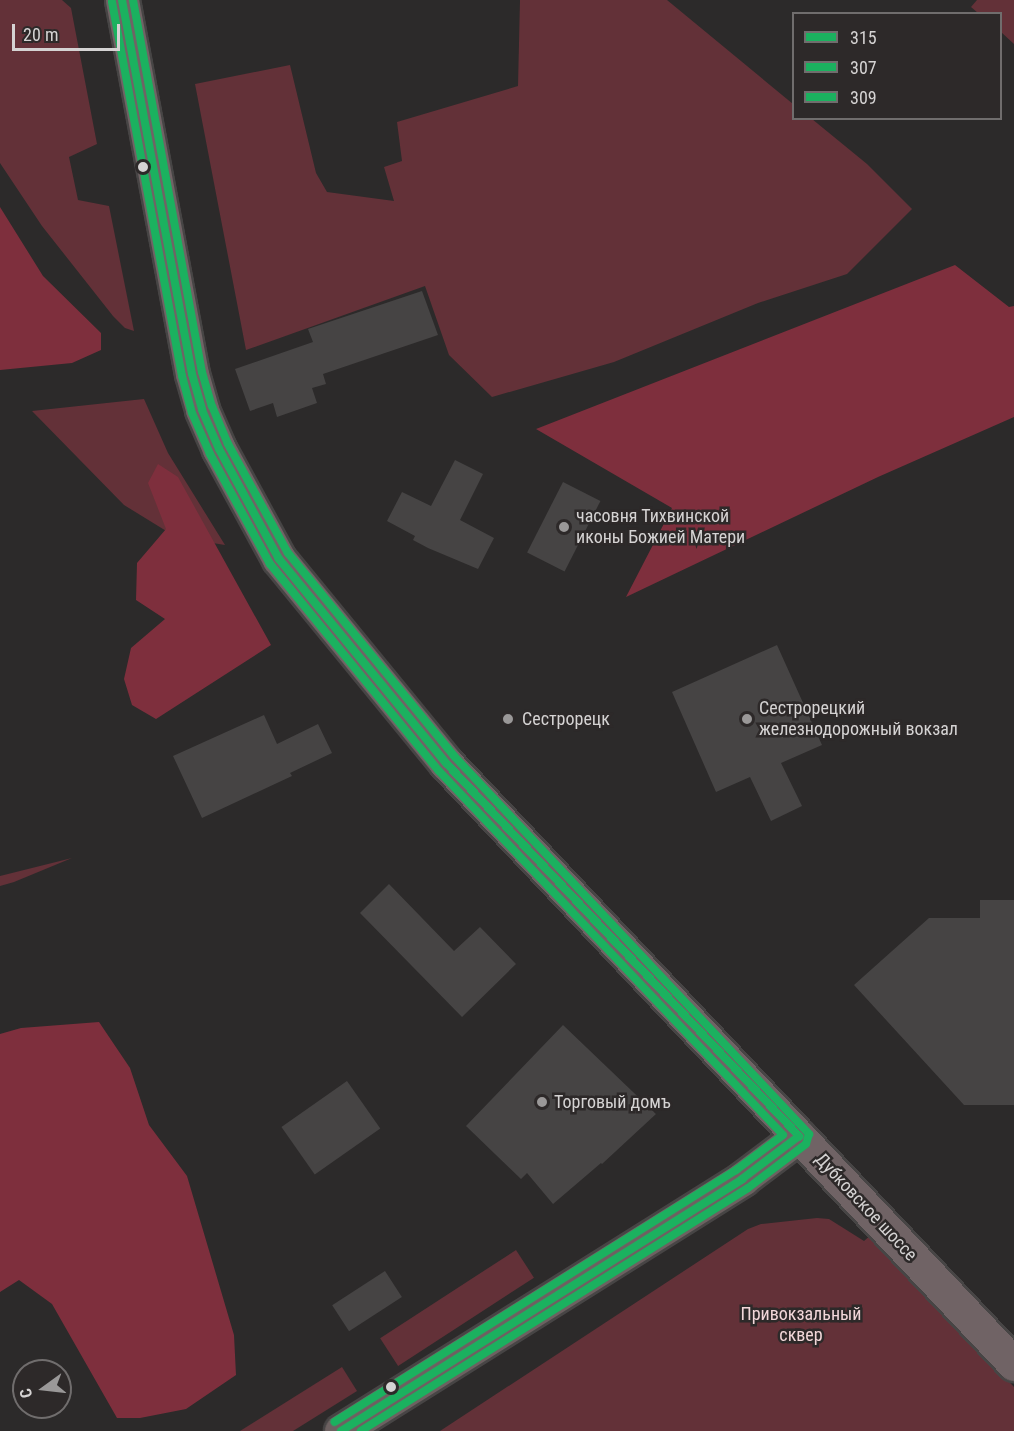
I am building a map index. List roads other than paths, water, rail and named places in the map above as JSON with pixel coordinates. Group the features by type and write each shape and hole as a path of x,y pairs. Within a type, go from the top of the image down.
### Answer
{"main road":[{"name":"Дубковское шоссе","path":"122,0 191,372 206,420 242,495 279,560 446,763 799,1136 1002,1337 1014,1364"}],"street":[{"path":"340,1431 742,1179 799,1136"}],"place":[{"name":"часовня Тихвинской иконы Божией Матери","path":"564,527"},
{"name":"Сестрорецк","path":"508,719"},
{"name":"Сестрорецкий железнодорожный вокзал","path":"747,719"},
{"name":"Торговый домъ","path":"542,1102"}],"park label":[{"name":"Привокзальный сквер","path":"801,1325"}]}
